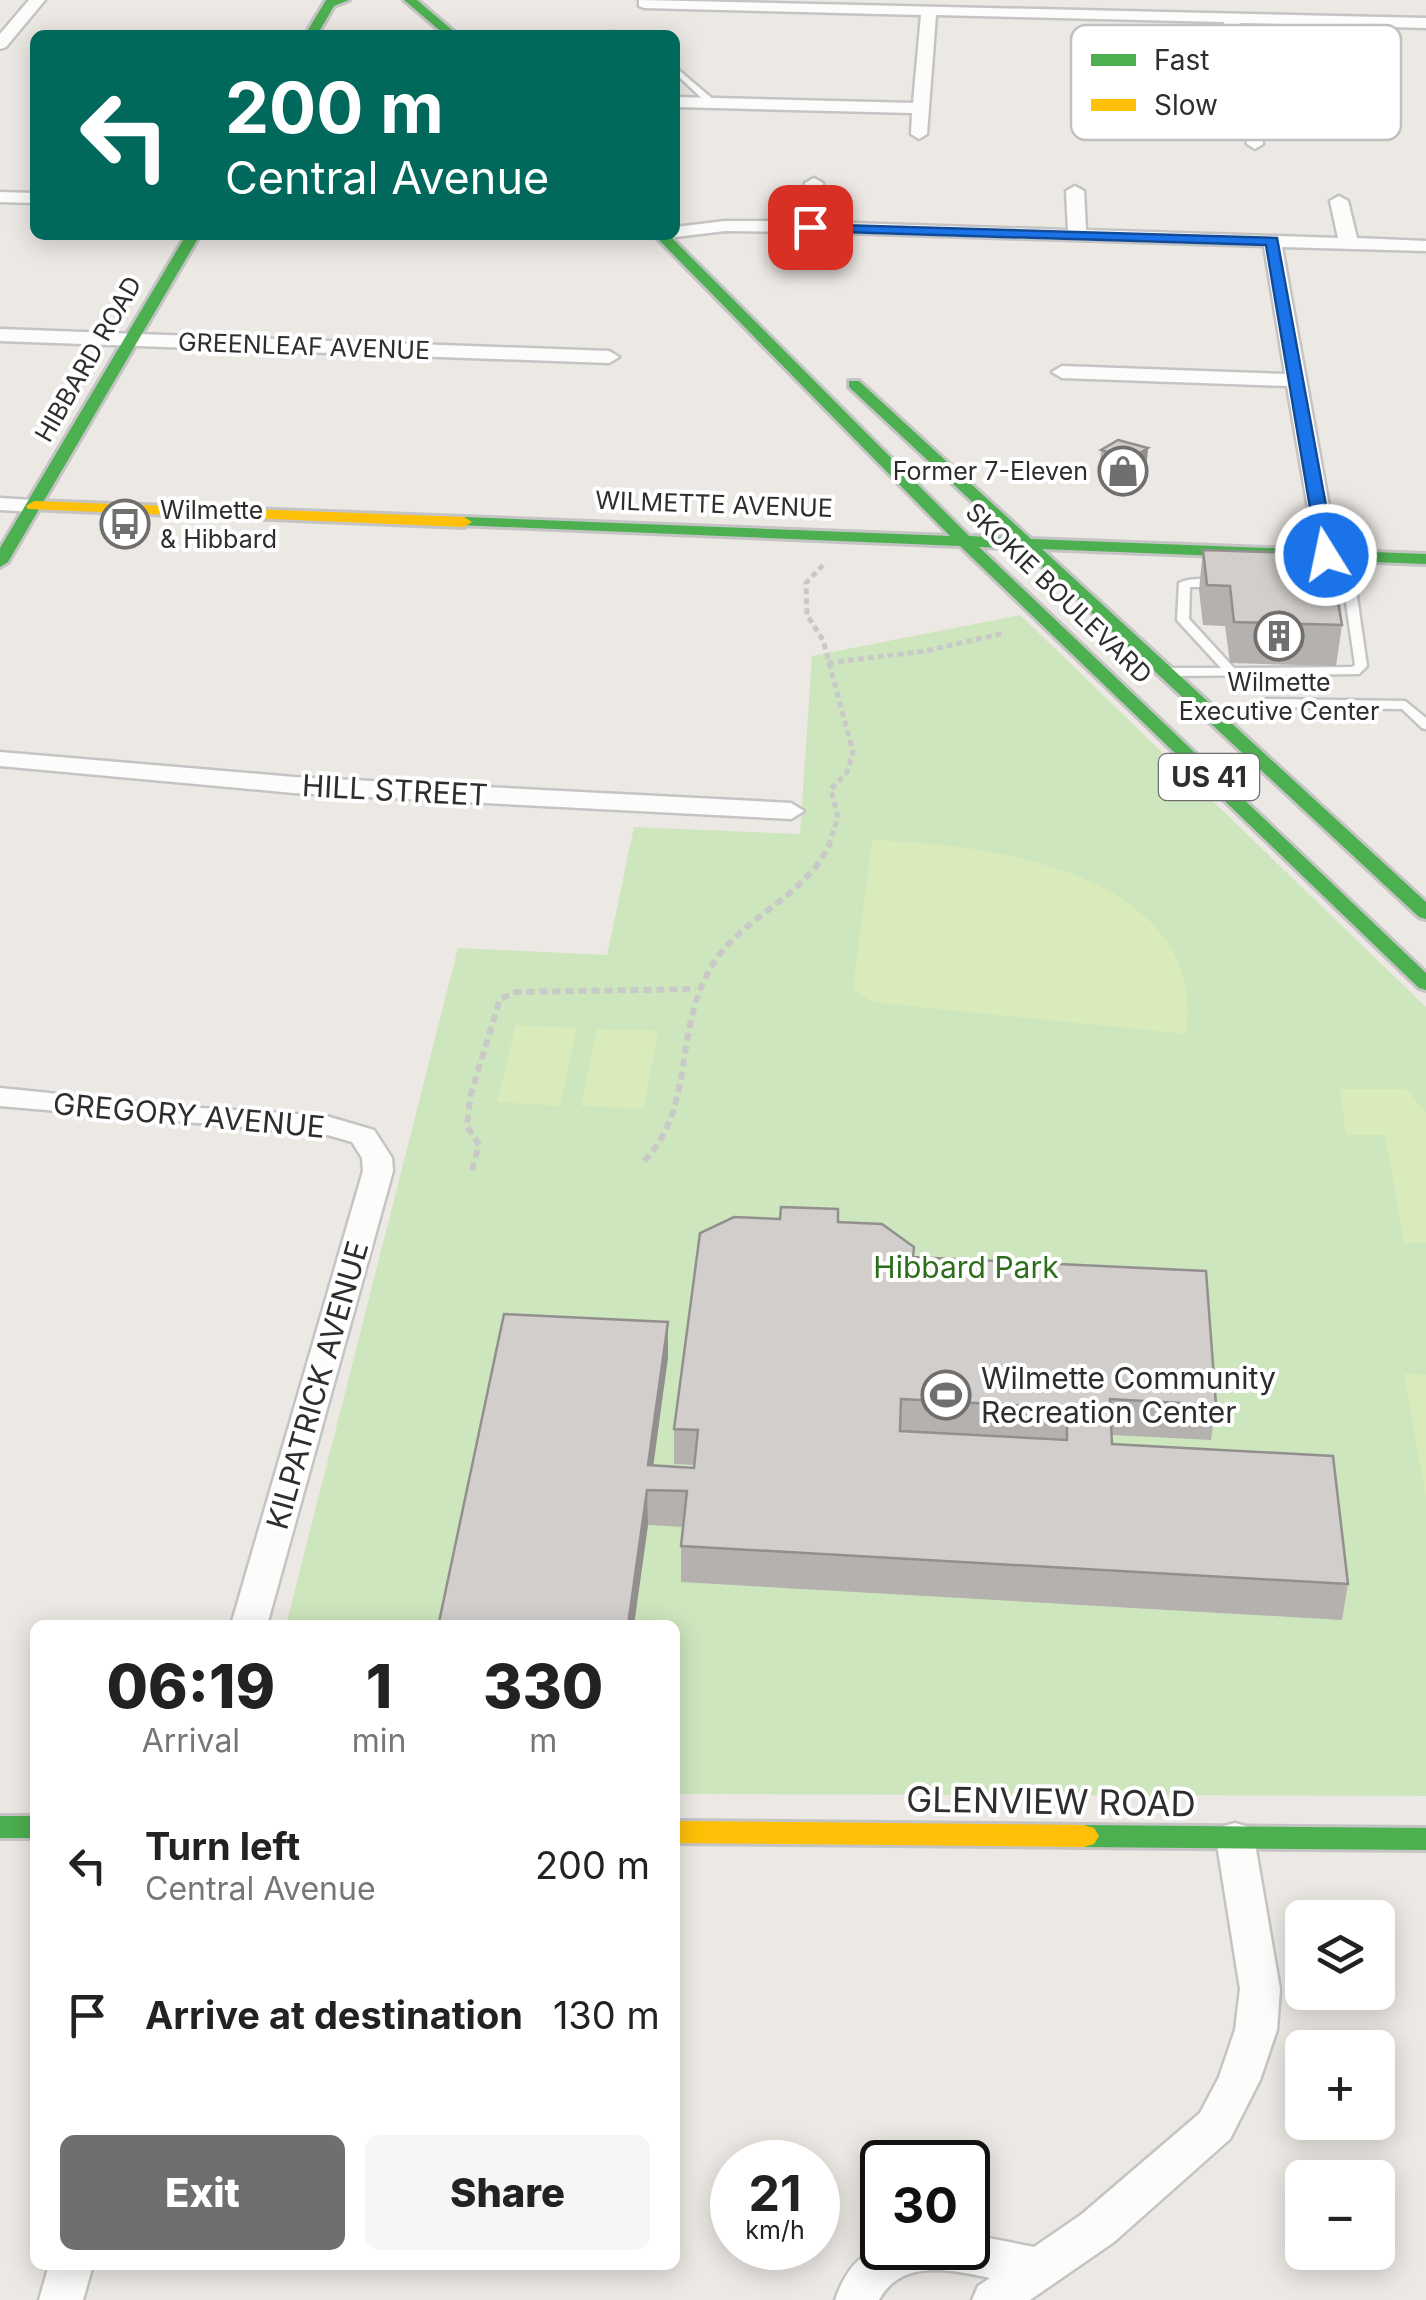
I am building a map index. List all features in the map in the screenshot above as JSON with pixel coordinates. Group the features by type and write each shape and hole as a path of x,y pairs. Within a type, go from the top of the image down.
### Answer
{"main road":[{"path":"410,0 446,30"},
{"path":"431,0 467,30"},
{"path":"315,30 335,1"},
{"path":"680,228 716,256"},
{"name":"HIBBARD ROAD","path":"0,562 190,240"},
{"name":"SKOKIE BOULEVARD","path":"666,240 966,541 1413,956 1426,984"},
{"name":"SKOKIE BOULEVARD","path":"836,368 1426,912"},
{"name":"WILMETTE AVENUE","path":"34,506 1426,559"},
{"path":"0,1827 30,1827"},
{"name":"GLENVIEW ROAD","path":"680,1832 1426,1839"}],"street":[{"path":"0,44 38,0"},
{"path":"644,3 1426,23"},
{"path":"919,134 930,10"},
{"path":"1231,18 1232,25"},
{"path":"680,102 922,108"},
{"path":"1254,140 1255,144"},
{"path":"810,227 814,183"},
{"path":"1075,191 1077,236"},
{"path":"0,197 30,198"},
{"path":"1339,201 1348,244"},
{"path":"680,227 810,227 1426,246"},
{"path":"1272,241 1296,380 1336,555"},
{"name":"GREENLEAF AVENUE","path":"0,335 608,357"},
{"path":"1062,372 1296,380"},
{"name":"WILMETTE AVENUE","path":"0,504 34,506"},
{"name":"HILL STREET","path":"0,759 294,785 791,810"},
{"name":"GREGORY AVENUE","path":"0,1098 326,1125 363,1136 372,1146"},
{"name":"KILPATRICK AVENUE","path":"250,1620 378,1171 372,1146"},
{"path":"994,2300 1098,2228 1216,2126 1240,2080 1256,2030 1260,1989 1236,1838"},
{"path":"990,2258 1038,2268"},
{"path":"61,2300 69,2270"},
{"path":"858,2300 860,2288 879,2270"}],"lane":[{"path":"680,74 712,103"},
{"path":"1166,672 1354,671 1362,666 1350,587 1336,555"},
{"path":"1230,671 1183,620 1182,602 1185,582 1240,584"},
{"path":"1331,587 1350,587"},
{"path":"1219,720 1266,703 1404,705 1426,725"}],"path":[{"path":"644,1161 668,1134 696,989 729,942 800,888 824,861 839,820 831,790 847,772 853,752 823,640 807,615 805,598 806,583 831,557"},
{"path":"828,662 925,651 1005,633"},
{"path":"472,1170 479,1145 468,1126 470,1097 500,999 516,992 696,989"}],"green space":[{"name":"Hibbard Park","path":"1020,615 1426,1007 1426,1796 680,1794 680,1620 287,1620 458,948 607,955 634,827 800,834 812,656"},
{"path":"872,840 974,849 1029,860 1081,878 1127,902 1163,936 1184,979 1186,1034 871,1002 853,989"},
{"path":"516,1025 577,1028 560,1106 497,1102"},
{"path":"597,1029 658,1031 644,1109 581,1106"},
{"path":"1340,1089 1407,1089 1426,1113 1426,1243 1404,1243 1385,1135 1346,1135"},
{"path":"1404,1374 1426,1375 1426,1498"}],"building":[{"path":"1118,440 1148,448 1130,459 1101,450"},
{"path":"1203,550 1330,554 1342,625 1234,622 1230,586 1207,585"},
{"name":"Wilmette Community Recreation Center","path":"781,1207 838,1209 838,1222 882,1224 914,1247 913,1257 1206,1271 1216,1405 1110,1399 1112,1444 1333,1456 1348,1584 681,1546 687,1491 647,1490 629,1620 439,1620 504,1314 668,1322 648,1465 694,1468 698,1430 674,1429 700,1233 734,1217 780,1219","holes":["901,1399 1067,1408 1067,1440 900,1431"]}],"traffic: fast":[{"path":"314,30 332,0"},
{"path":"329,4 343,0"},
{"path":"410,0 446,30"},
{"path":"0,562 190,240"},
{"path":"666,240 990,567 1426,984"},
{"path":"854,384 1426,913"},
{"path":"464,522 1426,559"},
{"path":"0,1827 30,1827"},
{"path":"1084,1836 1426,1839"}],"traffic: slow":[{"path":"34,506 464,522"},
{"path":"680,1832 1084,1836"}],"place":[{"name":"Former 7-Eleven","path":"1123,471"},
{"name":"Wilmette & Hibbard","path":"125,524"},
{"name":"Wilmette Executive Center","path":"1279,636"},
{"name":"Wilmette Community Recreation Center","path":"946,1395"}],"route":[{"path":"810,227 1272,241 1326,555"}]}
